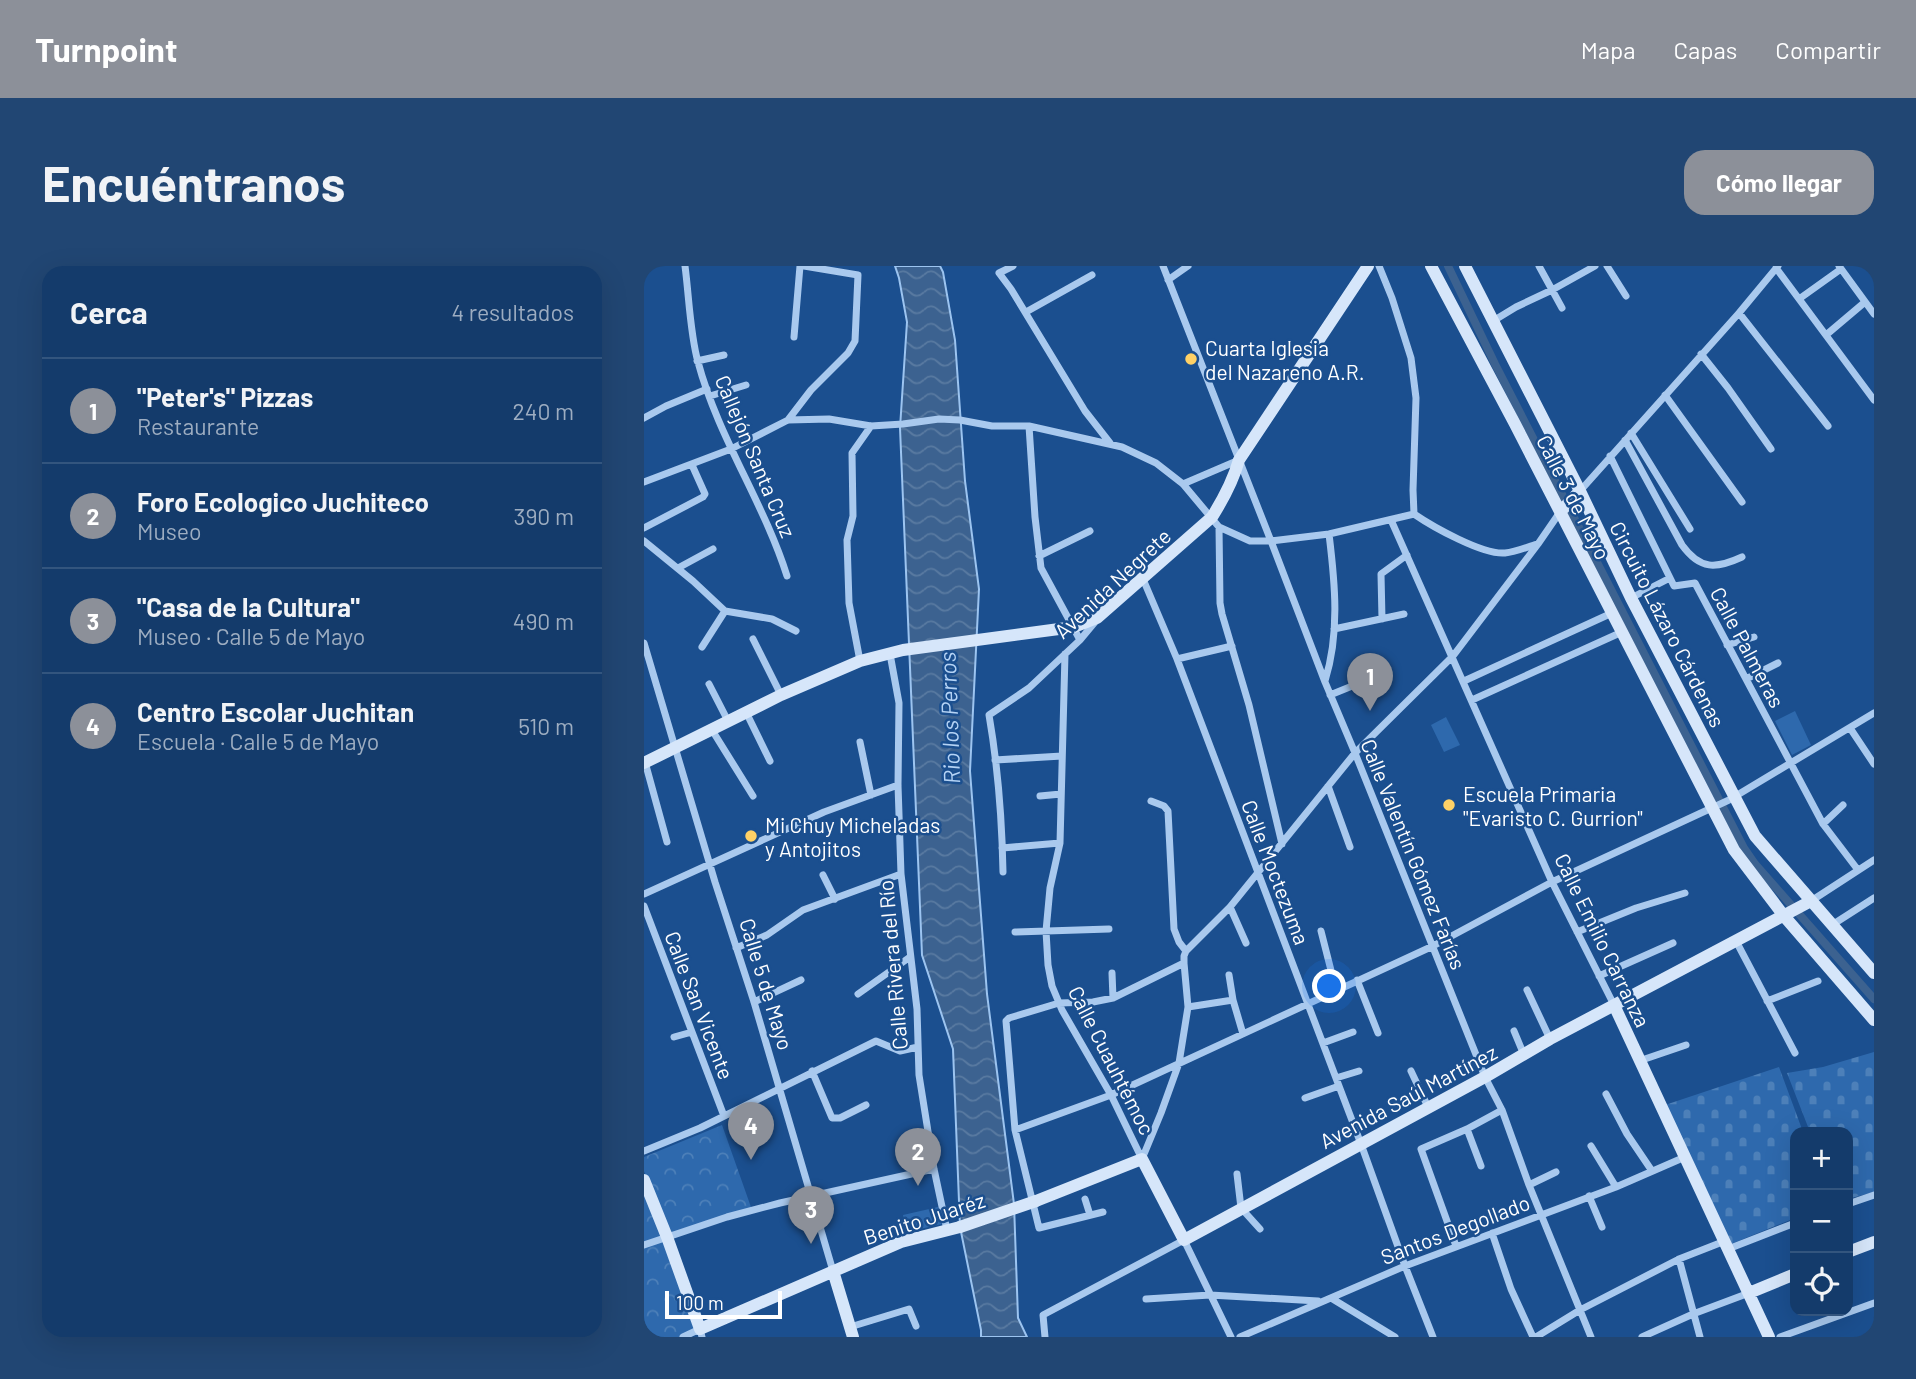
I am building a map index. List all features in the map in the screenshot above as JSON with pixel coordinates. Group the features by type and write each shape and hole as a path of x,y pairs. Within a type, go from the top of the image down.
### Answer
{"street":[{"name":"Callejón Santa Cruz","path":"685,266 698,361 731,449 777,548 787,576"},
{"path":"794,337 802,266 858,275"},
{"path":"644,482 731,449 788,420 811,390 848,354 855,341 857,266"},
{"path":"1013,266 999,273 1085,411 1110,443"},
{"name":"Calle Valentín Gómez Farías","path":"1163,266 1330,695 1485,1077 1502,1110 1540,1214 1591,1337"},
{"path":"1168,280 1188,266"},
{"name":"Avenida Negrete","path":"995,760 989,715 1029,688 1065,654 1077,633 1216,522 1239,460 1368,266"},
{"path":"1380,266 1411,358 1416,398 1414,514"},
{"name":"Calle 3 de Mayo","path":"1431,266 1569,502 1612,614 1715,807 1734,850 1797,909 1874,1020"},
{"name":"Circuito Lázaro Cárdenas","path":"1465,266 1493,321 1569,502 1631,597 1732,798 1797,909 1832,925 1869,959 1874,974"},
{"path":"1539,266 1562,309"},
{"path":"1493,321 1595,266"},
{"path":"1607,266 1626,296"},
{"path":"1142,1159 1179,1063 1188,1007 1184,962 1186,951 1230,907 1355,753 1452,656 1569,502 1777,267 1874,400"},
{"path":"1799,299 1840,267 1874,314"},
{"path":"1026,313 1092,275"},
{"path":"1826,335 1865,302"},
{"path":"1739,313 1828,426"},
{"path":"1701,354 1771,449"},
{"path":"698,361 724,355"},
{"path":"644,418 666,406 709,392 746,385"},
{"path":"1665,395 1742,502"},
{"path":"788,420 829,419 871,426 939,419 960,420 992,426 1029,426 1110,443 1143,456 1183,484 1216,522 1250,541 1329,534 1414,514"},
{"path":"860,661 849,603 847,541 853,516 852,453 871,426"},
{"path":"1029,426 1039,556 1045,577 1077,633"},
{"path":"1631,433 1690,529"},
{"path":"1625,440 1691,558 1705,565 1724,565 1742,557"},
{"path":"1610,456 1670,578 1631,597"},
{"path":"1183,484 1239,460"},
{"path":"644,528 703,497 705,494 692,465"},
{"path":"1414,514 1432,527 1491,552 1506,553 1538,544"},
{"name":"Calle Emilio Carranza","path":"1391,520 1552,882 1614,1005 1769,1337"},
{"path":"1216,522 1220,603 1249,705 1282,844"},
{"path":"1039,556 1090,531"},
{"path":"1325,682 1334,629 1335,583 1329,534"},
{"path":"644,541 725,611 772,619 796,631"},
{"path":"678,568 713,549"},
{"path":"1382,619 1381,574 1407,555"},
{"name":"Calle Palmeras","path":"1670,578 1677,587 1695,583 1822,824 1858,870"},
{"name":"Calle Moctezuma","path":"1143,579 1177,659 1433,1337"},
{"path":"702,647 725,611"},
{"path":"1334,629 1404,614"},
{"path":"1464,681 1612,614"},
{"path":"1472,700 1622,632"},
{"name":"Avenida Negrete","path":"645,763 781,695 860,661 896,652 987,638 1077,633"},
{"path":"1727,645 1754,637"},
{"path":"753,639 781,695"},
{"name":"Calle 5 de Mayo","path":"644,643 851,1332"},
{"path":"1177,659 1232,646"},
{"name":"Calle Rivera del Río","path":"896,652 901,874 916,1009 919,1075 934,1169 954,1229"},
{"name":"Calle Cuauhtémoc","path":"1065,654 1060,843 1049,888 1046,931 1052,986 1111,1096 1231,1337"},
{"path":"1746,679 1778,663"},
{"path":"1330,695 1367,680"},
{"path":"709,684 727,721"},
{"path":"746,712 770,761"},
{"path":"1015,1130 1111,1096 1433,946 1552,882 1715,807 1874,713"},
{"path":"1850,728 1874,764"},
{"path":"712,730 753,796"},
{"path":"860,742 871,795"},
{"path":"1003,872 995,760 1062,756"},
{"path":"645,763 667,842"},
{"path":"644,894 824,812 898,785"},
{"path":"1328,786 1350,848"},
{"path":"1040,796 1061,794"},
{"path":"1151,801 1164,806 1168,811 1174,929 1186,951"},
{"path":"1822,824 1843,805"},
{"path":"1002,848 1060,843"},
{"path":"1797,909 1874,860"},
{"path":"824,874 835,899"},
{"path":"736,948 767,935 803,910 901,874"},
{"path":"1577,932 1636,908 1685,893"},
{"path":"1832,925 1874,898"},
{"name":"Calle San Vicente","path":"644,906 724,1116"},
{"path":"1230,907 1246,943"},
{"name":"Avenida Saúl Martínez","path":"1045,1337 1043,1315 1485,1077 1550,1039 1797,909"},
{"path":"1015,932 1109,929"},
{"path":"1321,931 1336,990"},
{"path":"1736,942 1795,1053"},
{"path":"1599,976 1673,943"},
{"path":"858,994 910,957"},
{"path":"1103,1212 1039,1228 1015,1130 1006,1021 1059,1003 1093,1002 1113,998 1184,962"},
{"path":"1112,973 1113,998"},
{"path":"1229,975 1243,1034"},
{"path":"754,1002 801,980"},
{"path":"1357,980 1378,1033"},
{"path":"1767,1001 1818,981"},
{"path":"1528,990 1550,1039"},
{"path":"1188,1007 1233,1000"},
{"path":"1514,1031 1524,1055"},
{"path":"674,1037 692,1032"},
{"path":"1323,1043 1353,1032"},
{"path":"644,1151 700,1128 876,1041 900,1052 918,1047"},
{"path":"1639,1061 1686,1045"},
{"path":"812,1071 832,1118 840,1118 866,1105"},
{"path":"1305,1098 1359,1071"},
{"path":"1411,1071 1428,1107"},
{"path":"1606,1094 1652,1171"},
{"path":"1456,1246 1421,1149 1502,1110"},
{"path":"1467,1129 1481,1166"},
{"path":"1591,1146 1616,1187"},
{"name":"Santos Degollado","path":"1240,1337 1405,1266 1616,1187 1685,1157"},
{"name":"Benito Juaréz","path":"682,1337 701,1333 901,1242 954,1229 1142,1159"},
{"path":"644,1245 735,1215 811,1195 934,1169"},
{"path":"1529,1185 1556,1172"},
{"path":"1237,1174 1241,1208 1260,1229"},
{"path":"644,1180 701,1333"},
{"path":"1853,1202 1874,1195"},
{"path":"1589,1196 1602,1227"},
{"path":"1086,1199 1090,1215"},
{"path":"1492,1233 1511,1289 1535,1337 1580,1310 1679,1259 1790,1225"},
{"path":"1853,1250 1874,1242"},
{"path":"1679,1259 1700,1337"},
{"path":"1642,1337 1790,1276"},
{"path":"1146,1298 1210,1295 1327,1300 1395,1337"},
{"path":"1780,1337 1874,1303"},
{"path":"851,1332 909,1309 916,1326"}],"green space":[{"path":"1795,711 1811,745 1792,755 1775,721"},
{"path":"1446,717 1460,745 1444,752 1431,725"},
{"path":"1874,1052 1874,1192 1853,1198 1853,1127 1808,1127 1787,1073 1823,1067"},
{"path":"1779,1067 1801,1127 1790,1127 1790,1220 1731,1244 1665,1105"},
{"path":"722,1125 752,1210 667,1236 700,1329 682,1337 644,1337 644,1181 662,1223 644,1171 644,1157"},
{"path":"938,1207 942,1224 907,1232 903,1215"}],"water":[{"name":"Rio los Perros","path":"895,266 940,266 955,340 965,481 979,589 970,771 987,994 1014,1204 1018,1318 1027,1337 981,1337 960,1227 953,1049 922,955 900,428 907,322"}],"waterway":[{"path":"1448,266 1495,364 1744,848 1755,864 1874,999"}],"place":[{"name":"Cuarta Iglesia del Nazareno A.R.","path":"1191,359"},
{"name":"\"Peter's\" Pizzas","path":"1370,711"},
{"name":"Escuela Primaria \"Evaristo C. Gurrion\"","path":"1449,805"},
{"name":"Mi Chuy Micheladas y Antojitos","path":"751,836"},
{"name":"Centro Escolar Juchitan","path":"751,1160"},
{"name":"Foro Ecologico Juchiteco","path":"918,1186"},
{"name":"\"Casa de la Cultura\"","path":"811,1244"}]}
